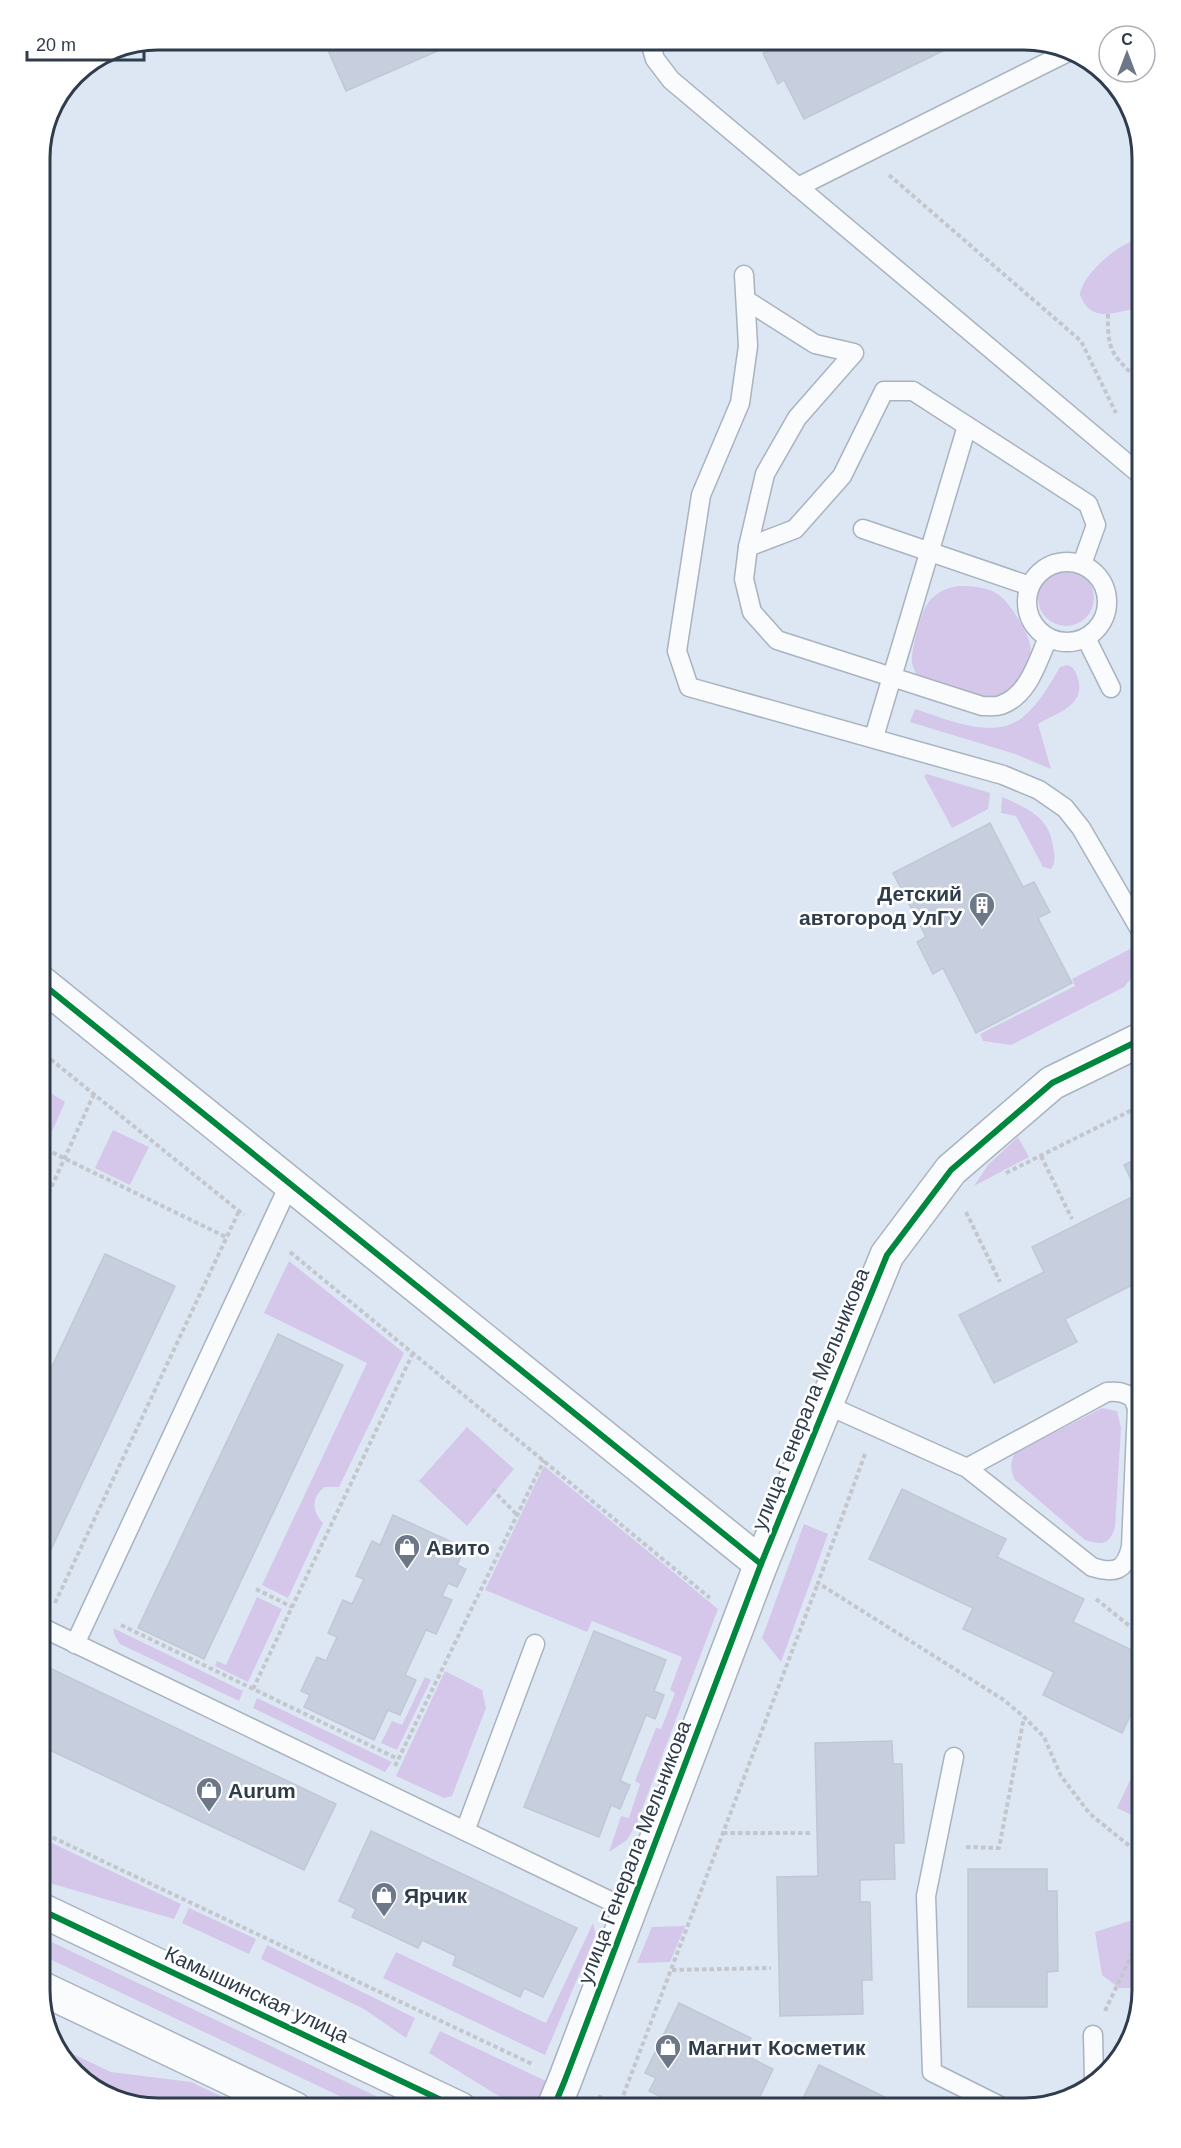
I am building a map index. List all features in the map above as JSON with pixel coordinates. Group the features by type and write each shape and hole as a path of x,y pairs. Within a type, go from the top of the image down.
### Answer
{"street":[{"path":"50,990 761,1564"},
{"name":"улица Генерала Мельникова","path":"558,2098 761,1564 886,1255 951,1170 1052,1083 1132,1044"},
{"name":"Камышинская улица","path":"50,1915 437,2098"},
{"path":"50,1992 272,2098"}],"lane":[{"path":"652,50 655,59 671,80 1132,468"},
{"path":"798,187 1060,56"},
{"path":"744,275 748,346 740,403 701,495 677,651 689,687 874,737 1003,775 1039,790 1065,808 1081,828 1132,916"},
{"path":"746,300 815,345 854,353 797,418 765,474 748,547 744,579 752,612 777,640 982,706 1000,706 1026,687 1048,638"},
{"path":"748,547 795,529 842,476 884,391 913,391 1088,504 1096,525 1082,564"},
{"path":"874,737 967,426"},
{"path":"863,529 1030,586"},
{"path":"1069,561 1082,564 1094,572 1102,582 1107,594 1104,620 1096,631 1086,638 1073,642 1060,642 1048,638 1037,630 1029,618 1026,605 1033,579 1042,569 1055,563 1069,561"},
{"path":"1086,638 1111,688"},
{"path":"75,1644 290,1183"},
{"path":"967,1468 1107,1392 1116,1391 1132,1398"},
{"path":"827,1405 967,1468 1092,1567 1106,1571 1120,1568 1127,1560 1131,1547 1132,1524"},
{"path":"50,1632 629,1910"},
{"path":"465,1831 535,1644"},
{"path":"954,1757 926,1896 932,2072 984,2098"},
{"path":"1093,2035 1094,2073"}],"path":[{"path":"863,153 1081,341 1115,412 1122,419"},
{"path":"1108,314 1108,337 1111,348 1116,357 1132,374"},
{"path":"50,1059 267,1233 715,1602"},
{"path":"50,1190 94,1094"},
{"path":"50,1151 226,1237"},
{"path":"1041,1156 1072,1219"},
{"path":"53,1606 238,1210"},
{"path":"965,1211 1000,1282"},
{"path":"253,1689 413,1353"},
{"path":"383,1791 544,1460"},
{"path":"492,1490 517,1515"},
{"path":"623,2098 818,1583"},
{"path":"256,1589 292,1607"},
{"path":"121,1625 398,1759"},
{"path":"936,1845 999,1848 1024,1717"},
{"path":"723,1833 813,1833"},
{"path":"50,1836 538,2067"},
{"path":"1093,2035 1132,1955"},
{"path":"672,1970 771,1968"},
{"path":"591,2093 600,2098"}],"shaded area":[{"path":"1132,241 1132,310 1106,314 1091,310 1085,305 1080,295 1086,279 1109,255"},
{"path":"1066,570 1077,572 1086,578 1092,587 1094,598 1092,609 1086,618 1077,624 1066,626 1055,624 1046,618 1040,609 1038,598 1040,587 1046,578 1055,572"},
{"path":"958,586 970,586 996,593 1014,612 1028,638 1030,652 1027,665 1012,686 999,696 984,698 965,693 917,676 914,669 913,650 926,606 940,592"},
{"path":"1067,665 1073,668 1077,676 1078,696 1068,708 1038,724 1051,769 1015,754 910,722 915,709 970,726 984,728 1011,724 1029,712 1044,694 1060,667"},
{"path":"927,774 990,793 988,809 952,828 924,776"},
{"path":"1002,797 1036,815 1047,828 1055,856 1051,869 1043,867 1016,816 1001,813"},
{"path":"1132,948 1132,977 1124,987 1011,1045 983,1041 980,1034 1075,986 1072,979"},
{"path":"50,1093 65,1102 50,1136"},
{"path":"113,1130 149,1147 130,1185 95,1168"},
{"path":"1018,1137 1029,1157 974,1186 988,1165"},
{"path":"289,1261 404,1353 339,1487 325,1487 315,1499 315,1509 323,1523 288,1598 262,1585 367,1363 264,1313"},
{"path":"1102,1408 1117,1411 1121,1428 1115,1527 1107,1541 1096,1543 1085,1540 1015,1480 1011,1466 1015,1453"},
{"path":"467,1427 514,1469 467,1526 419,1481"},
{"path":"544,1466 718,1609 636,1825 627,1840 609,1852 621,1816 629,1818 640,1784 635,1781 656,1728 661,1729 675,1693 670,1690 682,1657 592,1621 587,1632 485,1590"},
{"path":"804,1524 828,1534 781,1662 762,1638"},
{"path":"257,1597 282,1609 248,1682 215,1666 217,1661 226,1665"},
{"path":"113,1628 243,1691 239,1701 120,1644"},
{"path":"445,1671 482,1690 486,1708 452,1796 444,1798 396,1776"},
{"path":"425,1677 431,1680 397,1750 381,1743 392,1721 402,1725"},
{"path":"257,1698 392,1762 385,1772 253,1708"},
{"path":"1132,1776 1132,1815 1117,1808"},
{"path":"50,1842 181,1904 174,1919 50,1883"},
{"path":"189,1908 256,1939 249,1954 182,1923"},
{"path":"1132,1920 1132,1988 1119,1988 1102,1975 1095,1932"},
{"path":"593,1923 595,1937 545,2055 383,1978 396,1952 546,2023"},
{"path":"685,1926 670,1962 637,1963 652,1927"},
{"path":"50,1941 378,2097 344,2098 50,1959"},
{"path":"267,1945 415,2018 406,2038 364,2009 261,1959"},
{"path":"440,2031 548,2082 541,2098 502,2098 429,2053"},
{"path":"70,2052 111,2072 191,2082 225,2098 151,2098 125,2094 86,2072"}],"building":[{"path":"328,50 440,50 346,91"},
{"path":"945,50 804,119 784,80 778,84 763,53 769,51"},
{"name":"Детский автогород УлГУ","path":"990,823 1023,887 1034,882 1050,912 1038,918 1072,983 976,1033 943,968 933,974 917,942 926,937 893,873"},
{"path":"1132,1161 1132,1182 1124,1165"},
{"path":"1132,1197 1132,1285 1065,1319 1077,1342 994,1383 959,1315 1044,1272 1032,1247"},
{"path":"105,1254 175,1286 50,1552 50,1371"},
{"path":"278,1334 343,1365 204,1659 138,1628"},
{"path":"902,1489 1006,1539 997,1557 1084,1599 1073,1622 1132,1650 1132,1712 1122,1733 1043,1695 1054,1672 963,1629 973,1608 869,1559"},
{"path":"393,1515 465,1548 457,1565 466,1569 457,1587 448,1583 442,1596 452,1600 436,1634 426,1630 405,1675 416,1680 400,1715 388,1710 374,1740 304,1707 310,1695 301,1691 317,1657 326,1661 337,1637 328,1633 343,1600 352,1604 364,1579 356,1576 372,1541 380,1545"},
{"path":"594,1631 666,1660 654,1691 664,1695 655,1719 646,1715 620,1781 630,1785 620,1809 611,1805 599,1837 524,1807"},
{"path":"50,1668 336,1804 304,1870 50,1750"},
{"path":"892,1741 893,1764 902,1764 904,1843 894,1843 895,1879 860,1880 860,1902 870,1902 872,1980 862,1980 863,2014 780,2016 777,1877 818,1876 815,1743"},
{"path":"371,1831 577,1928 543,1997 524,1988 520,1997 453,1965 456,1956 422,1940 418,1948 352,1917 356,1909 339,1901"},
{"path":"968,1869 1047,1869 1047,1891 1057,1891 1058,1971 1047,1972 1047,2007 968,2007"},
{"path":"679,2003 751,2038 743,2054 773,2069 759,2098 663,2098 649,2091 656,2078 645,2073"},
{"path":"819,2065 886,2098 803,2098"}],"cycle path":[{"path":"50,990 761,1564"},
{"path":"558,2098 761,1564 887,1255 951,1170 1052,1083 1132,1044"},
{"path":"50,1914 437,2098"}],"place":[{"name":"Детский автогород УлГУ","path":"982,928"},
{"name":"Авито","path":"407,1570"},
{"name":"Aurum","path":"209,1813"},
{"name":"Ярчик","path":"384,1918"},
{"name":"Магнит Косметик","path":"668,2070"}]}
